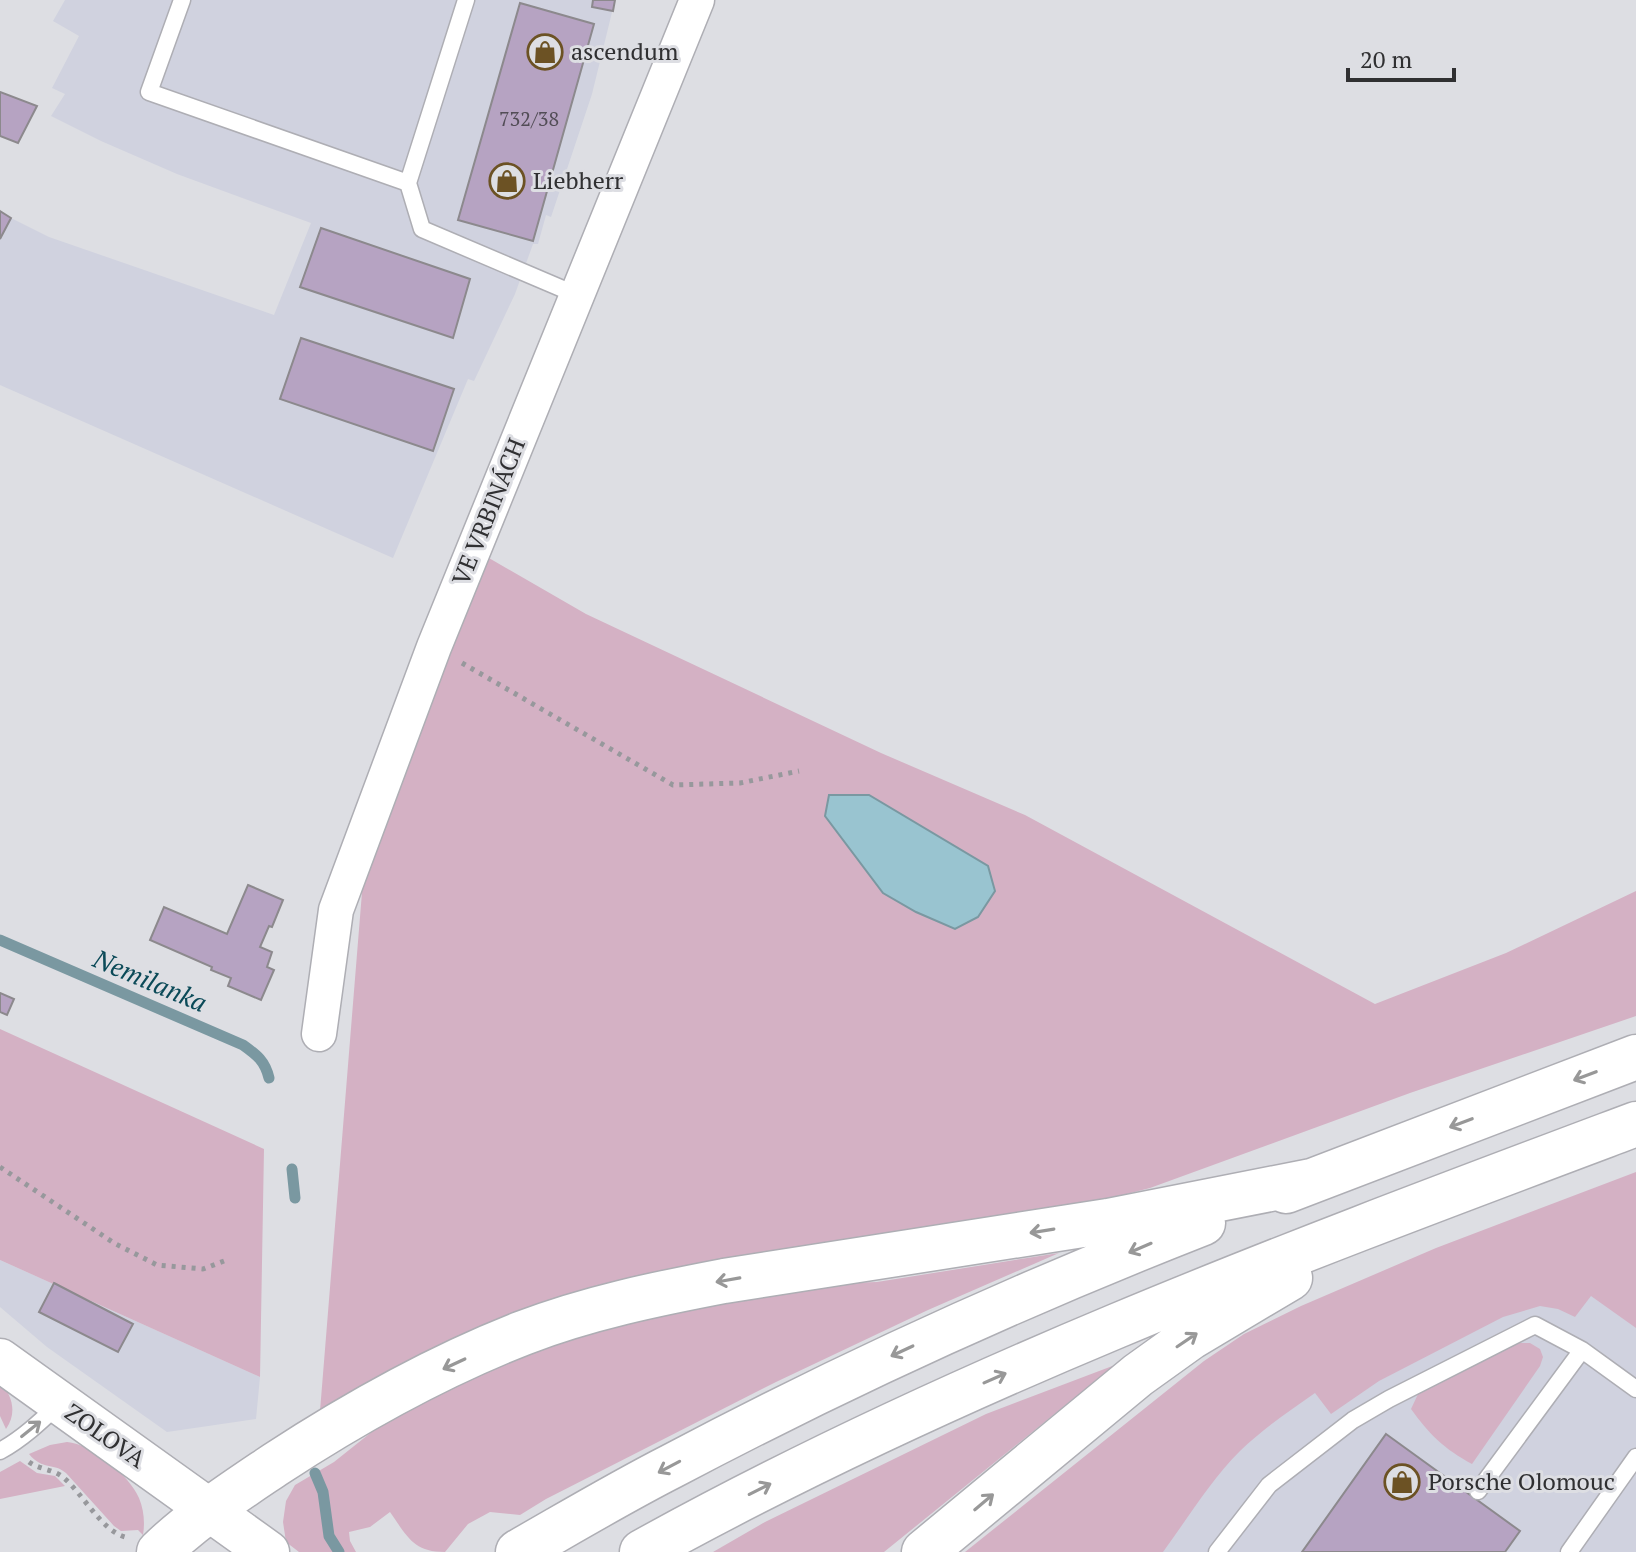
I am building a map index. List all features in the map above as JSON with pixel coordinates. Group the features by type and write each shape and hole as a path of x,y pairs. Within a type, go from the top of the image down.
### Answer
{"main road":[{"path":"518,1552 668,1467 906,1349 1071,1277 1311,1181 1636,1057"},
{"path":"642,1552 707,1516 926,1409 1174,1302 1636,1124"},
{"path":"145,1545 181,1532 301,1448 386,1398 488,1348 568,1318 724,1281 1108,1221 1311,1181"},
{"path":"924,1552 1138,1375 1191,1337 1389,1217"}],"street":[{"name":"VE VRBINÁCH","path":"319,1034 336,910 434,647 697,0"},
{"name":"ZOLOVA","path":"0,1360 268,1552"}],"lane":[{"path":"182,0 149,92 408,183"},
{"path":"466,0 408,183 422,229 577,295"},
{"path":"1217,1552 1269,1485 1353,1420 1535,1325 1582,1350 1636,1389"},
{"path":"1478,1491 1582,1350"},
{"path":"0,1451 13,1444 60,1404"},
{"path":"1569,1552 1636,1457"}],"path":[{"path":"434,647 673,785 740,783 799,771"},
{"path":"0,1167 114,1243 157,1265 203,1269 224,1261"},
{"path":"26,1458 35,1467 62,1475 113,1531 145,1545"}],"shaded area":[{"path":"65,0 615,0 592,94 551,217 546,215 538,244 533,244 515,294 474,381 468,379 393,558 0,385 0,239 11,218 49,237 274,315 311,223 177,174 51,116 65,94 52,88 79,36 53,21"},
{"path":"482,554 586,614 881,753 1025,815 1375,1004 1506,953 1636,891 1636,1016 1410,1093 1150,1188 1014,1223 653,1272 458,1339 320,1411 363,880"},
{"path":"0,1029 264,1149 260,1377 0,1260"},
{"path":"1636,1172 1636,1328 1591,1296 1575,1317 1558,1309 1540,1306 1503,1317 1379,1381 1331,1414 1315,1393 1240,1451 1209,1487 1163,1552 965,1552 1204,1361 1244,1334 1436,1248"},
{"path":"1636,1177 1636,1552 1007,1552"},
{"path":"1059,1253 928,1310 776,1382 520,1515 490,1512 468,1524 445,1552 418,1546 390,1512 370,1527 349,1532 356,1552 299,1552 286,1542 283,1522 286,1501 295,1485 334,1462 393,1415 483,1368 634,1321 821,1284 877,1282"},
{"path":"0,1260 260,1377 256,1419 167,1432 47,1347 0,1307"},
{"path":"1530,1343 1540,1349 1543,1357 1540,1366 1472,1464 1438,1440 1411,1409 1419,1392 1510,1345"},
{"path":"1115,1365 884,1552 713,1552 765,1522 986,1414"},
{"path":"0,1383 12,1405 12,1417 6,1429 0,1416"},
{"path":"67,1442 87,1448 109,1462 127,1480 141,1503 143,1535 138,1530 121,1531 66,1473 39,1463 29,1454"},
{"path":"20,1461 37,1473 55,1476 65,1486 0,1499 0,1472"}],"water":[{"path":"829,795 869,795 988,866 995,891 978,917 955,929 883,893 825,816"}],"building":[{"path":"593,0 615,0 613,11 592,7"},
{"path":"520,3 594,24 533,241 458,220"},
{"path":"0,92 37,106 18,143 0,136"},
{"path":"0,211 11,218 0,239"},
{"path":"321,228 470,279 453,338 300,287"},
{"path":"301,338 454,389 433,451 280,399"},
{"path":"248,885 283,900 260,947 272,952 267,967 274,970 261,1000 228,986 231,978 211,970 212,967 150,940 164,907 227,934"},
{"path":"0,993 14,999 7,1015 0,1012"},
{"path":"54,1283 133,1324 118,1352 39,1312"},
{"name":"Porsche Olomouc","path":"1386,1434 1520,1531 1505,1552 1302,1552"}],"waterway":[{"name":"Nemilanka","path":"0,940 243,1045 260,1059 269,1078"},
{"name":"Nemilanka","path":"292,1169 295,1198"},
{"name":"Nemilanka","path":"315,1473 323,1492 329,1536 339,1552"}],"place":[{"name":"ascendum","path":"545,52"},
{"name":"Liebherr","path":"507,181"},
{"name":"Porsche Olomouc","path":"1402,1482"}]}
